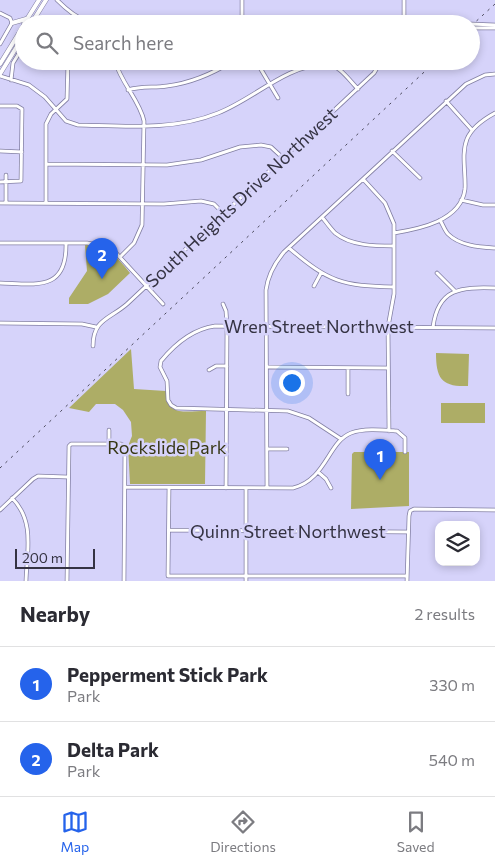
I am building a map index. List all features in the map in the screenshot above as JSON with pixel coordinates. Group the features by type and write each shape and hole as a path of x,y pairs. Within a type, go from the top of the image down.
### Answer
{"main road":[{"path":"30,15 39,0"},
{"path":"37,15 46,0"},
{"path":"0,64 15,39"},
{"path":"0,75 15,51"}],"street":[{"path":"57,0 74,15"},
{"path":"242,0 242,15"},
{"path":"404,0 404,15"},
{"path":"0,13 10,18 12,23 0,44"},
{"path":"480,26 495,26"},
{"path":"11,80 15,60"},
{"path":"46,204 46,124 49,117 67,99 68,70"},
{"path":"120,70 128,90 142,114 144,126 143,221 134,243 120,257"},
{"path":"128,90 142,87 164,87 190,82 218,70"},
{"path":"261,70 278,98"},
{"path":"0,75 29,85 45,97 66,121 75,125 144,126 173,125 202,118 232,106 300,70"},
{"path":"339,70 358,89"},
{"name":"South Heights Drive Northwest","path":"96,327 103,320 121,310 376,70"},
{"path":"267,488 268,367 266,290 269,275 276,262 446,101 473,80 495,74"},
{"path":"446,101 472,130"},
{"path":"0,106 18,106 22,109 22,181 0,182"},
{"path":"394,233 415,230 446,218 462,200 465,190 466,141 472,130 495,113"},
{"path":"46,164 143,165 188,163 247,145 268,146 283,158"},
{"path":"0,151 22,152"},
{"path":"392,152 420,178"},
{"path":"6,175 6,203"},
{"path":"363,179 385,203 394,224 394,301 388,327 389,430"},
{"path":"462,200 483,206 495,205"},
{"path":"0,203 143,204 208,201 217,206 224,214"},
{"path":"322,218 336,233 348,240 366,245 394,246"},
{"path":"440,220 447,233 455,240 472,246 495,248"},
{"path":"0,242 98,244 109,248 120,257 163,304"},
{"path":"0,283 47,283 60,272 66,259 66,243"},
{"path":"289,248 309,266 346,284 394,286"},
{"path":"314,286 321,273"},
{"path":"437,273 456,291"},
{"path":"433,327 441,302 447,296 468,288 495,288"},
{"path":"223,304 226,312 227,326 226,488"},
{"path":"0,324 82,324 96,327 93,335 93,346"},
{"name":"Wren Street Northwest","path":"226,409 180,409 173,407 168,400 167,381 160,367 163,359 194,332 202,328 267,326 495,328"},
{"path":"209,370 216,366 227,366"},
{"path":"268,367 388,368"},
{"path":"348,368 348,394"},
{"path":"226,409 288,411 302,414 341,439"},
{"path":"109,430 109,444"},
{"path":"126,487 287,488 300,486 318,472 341,439 355,432 398,431 403,435 405,441 405,452"},
{"path":"67,581 67,477 68,446 71,444 121,444 125,446 124,581"},
{"path":"267,449 287,449"},
{"path":"318,472 326,479 331,488"},
{"path":"0,510 38,476 67,477"},
{"path":"169,488 169,576 407,576"},
{"path":"246,488 246,581"},
{"path":"12,498 20,507 28,527 26,581"},
{"path":"407,581 410,511 414,509 495,510"},
{"name":"Quinn Street Northwest","path":"169,530 408,532"}],"green space":[{"path":"85,245 100,247 111,253 130,273 108,294 88,304 69,304 69,298 87,271"},
{"name":"Rockslide Park","path":"131,349 134,389 166,391 169,405 178,411 206,411 205,484 130,484 128,446 132,436 131,422 123,410 115,404 96,404 89,412 69,408"},
{"path":"436,353 469,354 468,386 452,385 442,380 437,369"},
{"path":"441,403 485,403 485,423 441,423"},
{"path":"354,452 409,452 409,506 351,509 352,454"}],"railway":[{"path":"480,18 495,4"},
{"path":"0,468 426,70"}],"place":[{"name":"Delta Park","path":"102,279"},
{"name":"Pepperment Stick Park","path":"380,480"}]}
